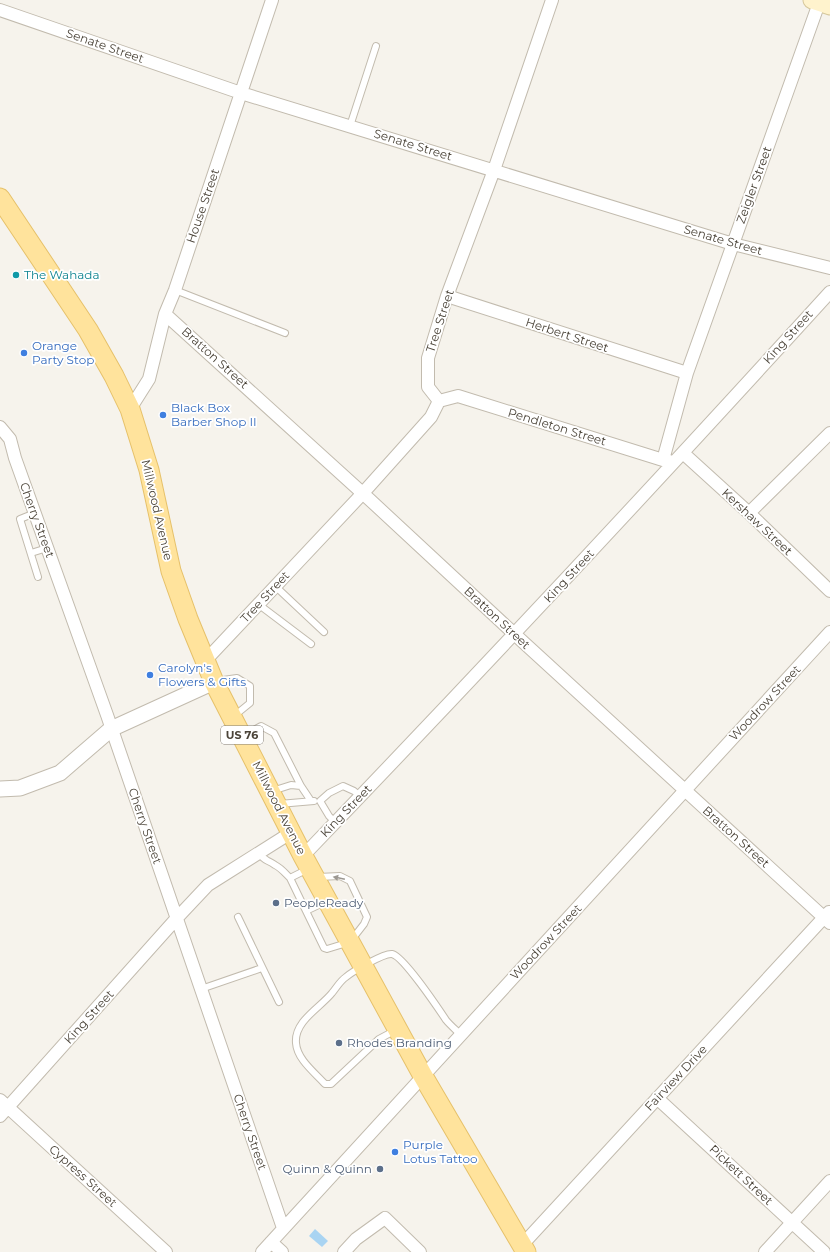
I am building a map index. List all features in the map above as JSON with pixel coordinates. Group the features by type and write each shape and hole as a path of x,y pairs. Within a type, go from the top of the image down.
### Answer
{"main road":[{"name":"Millwood Avenue","path":"0,198 88,330 114,376 130,409 149,470 171,571 188,619 214,682 309,867 397,1029 524,1248"}],"street":[{"name":"House Street","path":"130,409 149,379 165,314 175,290 272,0"},
{"name":"Tree Street","path":"205,661 363,493 431,417 439,401 428,387 428,358 448,296 494,170 552,0"},
{"name":"Zeigler Street","path":"663,460 687,373 820,3"},
{"name":"Senate Street","path":"0,10 241,93 733,244 830,268"},
{"name":"King Street","path":"309,867 335,822 679,458 830,292"},
{"name":"Herbert Street","path":"448,296 687,373"},
{"name":"Bratton Street","path":"165,314 363,493 514,634 685,790 828,917"},
{"name":"Pendleton Street","path":"439,401 458,396 663,460 679,458"},
{"name":"Cherry Street","path":"0,427 10,439 15,458 111,729 284,1228"},
{"path":"749,513 830,433"},
{"name":"Kershaw Street","path":"679,458 749,513 830,591"},
{"name":"Woodrow Street","path":"262,1252 830,632"},
{"path":"0,789 20,788 60,773 111,729 214,682"},
{"name":"King Street","path":"3,1108 208,885 292,832"},
{"name":"Fairview Drive","path":"524,1248 658,1098 828,917"},
{"name":"Pickett Street","path":"658,1098 824,1252"},
{"name":"Cypress Street","path":"3,1108 166,1252"},
{"path":"765,1252 830,1181"},
{"path":"344,1252 356,1239 385,1218 420,1252"},
{"path":"271,1242 282,1252"}],"lane":[{"path":"350,126 376,46"},
{"path":"175,290 285,333"},
{"path":"35,513 20,519 38,577"},
{"path":"31,553 47,548"},
{"path":"275,586 324,632"},
{"path":"258,604 311,644"},
{"path":"214,682 237,678 250,686 250,703 232,716"},
{"path":"242,736 261,726 274,733 301,786 311,801"},
{"path":"274,798 291,785 301,786"},
{"path":"274,798 320,801 329,793 343,786 354,791 360,796"},
{"path":"320,801 329,816 335,822"},
{"path":"258,853 264,860 281,869 290,878 324,948 327,949 350,942 364,924 367,917 350,881 340,876 309,867 290,878"},
{"path":"306,911 328,901"},
{"path":"238,917 279,1002"},
{"path":"397,1029 379,1039 331,1084 325,1084 299,1055 296,1042 296,1032 311,1012 332,993 337,985 346,976 381,956 392,954 398,958 418,981 447,1021 461,1035"},
{"path":"201,989 262,968"}],"water":[{"path":"315,1229 328,1241 322,1247 309,1236"}],"place":[{"name":"The Wahada","path":"16,275"},
{"name":"Orange Party Stop","path":"24,353"},
{"name":"Black Box Barber Shop II","path":"163,415"},
{"name":"Carolyn's Flowers & Gifts","path":"150,675"},
{"name":"PeopleReady","path":"276,903"},
{"name":"Rhodes Branding","path":"339,1043"},
{"name":"Purple Lotus Tattoo","path":"395,1152"},
{"name":"Quinn & Quinn","path":"380,1169"}]}
